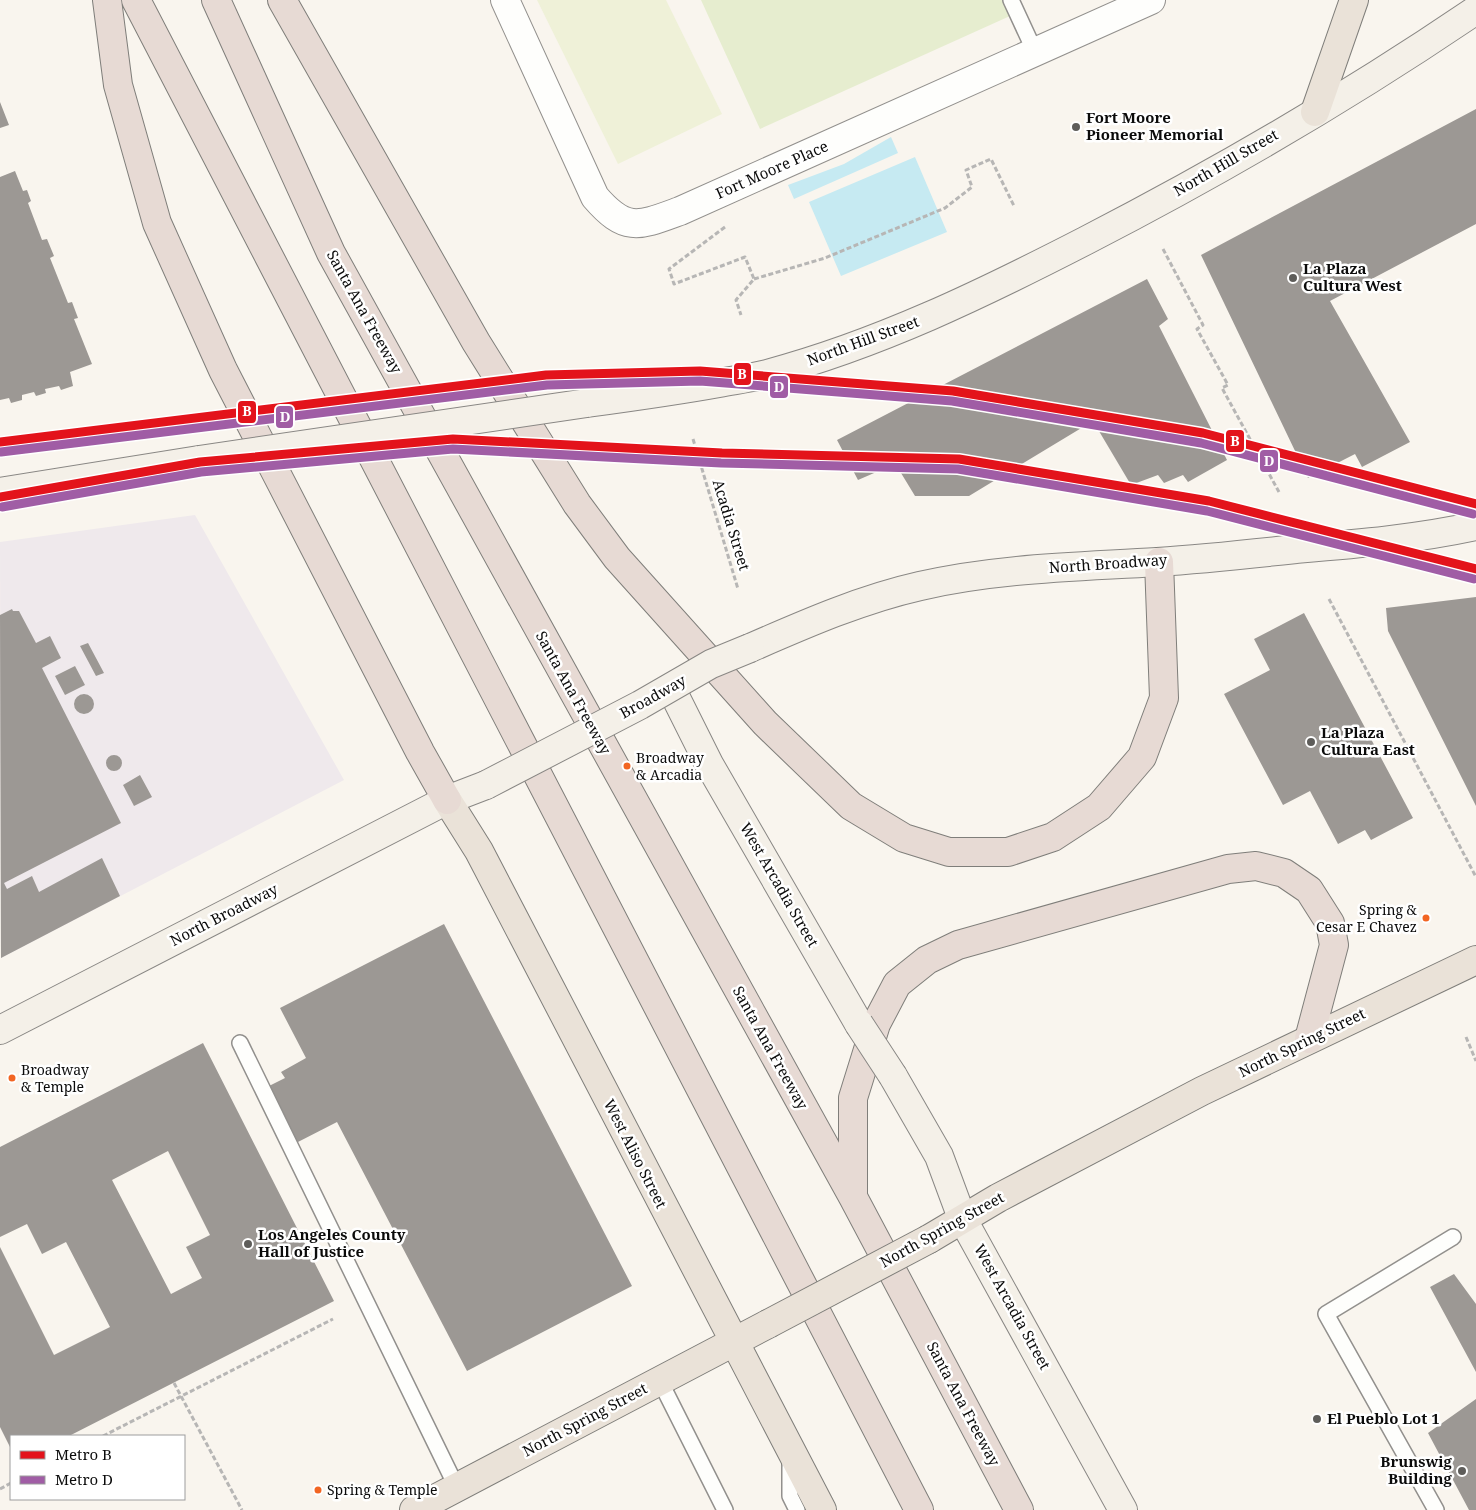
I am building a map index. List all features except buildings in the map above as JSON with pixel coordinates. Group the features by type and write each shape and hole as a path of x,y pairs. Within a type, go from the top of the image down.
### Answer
{"highway":[{"path":"107,0 118,84 157,223 230,385 420,752 448,800"},
{"path":"136,0 919,1510"},
{"name":"Santa Ana Freeway","path":"216,0 331,254 853,1198 1020,1510"},
{"path":"282,0 476,342 577,504 617,558 758,716 851,806 904,838 949,852 1008,852 1054,837 1099,807 1142,757 1164,698 1159,562"},
{"path":"853,1198 852,1098 876,1024 897,984 927,960 958,945 1228,869 1256,866 1284,873 1309,890 1330,924 1334,945 1309,1039"},
{"path":"884,1444 898,1510"}],"main road":[{"path":"1315,112 1354,0"},
{"name":"North Hill Street","path":"0,492 199,460 666,392 765,375 896,331 978,296 1144,211 1315,112 1416,50 1476,10"},
{"name":"North Broadway","path":"750,648 814,620 919,586 1001,572 1063,566 1159,562 1381,542 1476,526"},
{"name":"Broadway","path":"448,800 486,785 671,688 711,664 750,648"},
{"name":"West Arcadia Street","path":"671,688 704,754 854,1015 893,1076 939,1156 962,1218 1123,1510"},
{"name":"North Broadway","path":"0,1030 448,800"},
{"name":"West Aliso Street","path":"448,800 480,851 790,1452 822,1510"},
{"name":"North Spring Street","path":"414,1510 929,1239 962,1218 1202,1091 1476,960"}],"street":[{"name":"Fort Moore Place","path":"505,0 595,197 608,212 630,224 645,224 680,211 1151,0"}],"lane":[{"path":"1011,0 1035,52"},
{"path":"240,1043 457,1488"},
{"path":"1436,1510 1326,1314 1453,1237"},
{"path":"660,1381 725,1510"},
{"path":"790,1452 790,1496 797,1510"}],"path":[{"path":"741,315 736,300 754,279 825,258 945,208 972,186 966,170 992,159 1014,206"},
{"path":"1162,249 1203,325 1197,329 1228,385 1222,388 1279,492"},
{"path":"669,269 674,284 745,257 754,279"},
{"name":"Acadia Street","path":"693,439 738,589"},
{"path":"1329,599 1476,877"},
{"path":"1466,1037 1476,1061"},
{"path":"105,1435 332,1319"},
{"path":"174,1383 242,1510"}],"shaded area":[{"path":"195,515 344,780 1,958 0,542"}],"green space":[{"path":"537,0 666,0 722,114 618,164"},
{"path":"701,0 1002,0 1010,16 760,129"}],"water":[{"path":"891,137 898,153 794,199 788,185 844,164"},
{"path":"915,157 947,232 841,276 809,202"}],"metro line":[{"name":"B","path":"0,442 546,375 700,371 953,391 1203,433 1476,504"},
{"name":"D","path":"1,452 547,385 700,381 952,401 1201,443 1473,514"},
{"name":"B","path":"0,497 200,462 453,439 722,453 959,459 1209,501 1476,569"},
{"name":"D","path":"2,507 201,472 453,449 721,463 958,469 1207,511 1474,579"}],"place":[{"name":"Fort Moore Pioneer Memorial","path":"1076,127"},
{"name":"La Plaza Cultura West","path":"1293,278"},
{"name":"La Plaza Cultura East","path":"1311,742"},
{"name":"Broadway & Arcadia","path":"627,766"},
{"name":"Spring & Cesar E Chavez","path":"1426,918"},
{"name":"Broadway & Temple","path":"12,1078"},
{"name":"Los Angeles County Hall of Justice","path":"248,1244"},
{"name":"El Pueblo Lot 1","path":"1317,1419"},
{"name":"Brunswig Building","path":"1462,1471"},
{"name":"Spring & Temple","path":"318,1490"}]}
